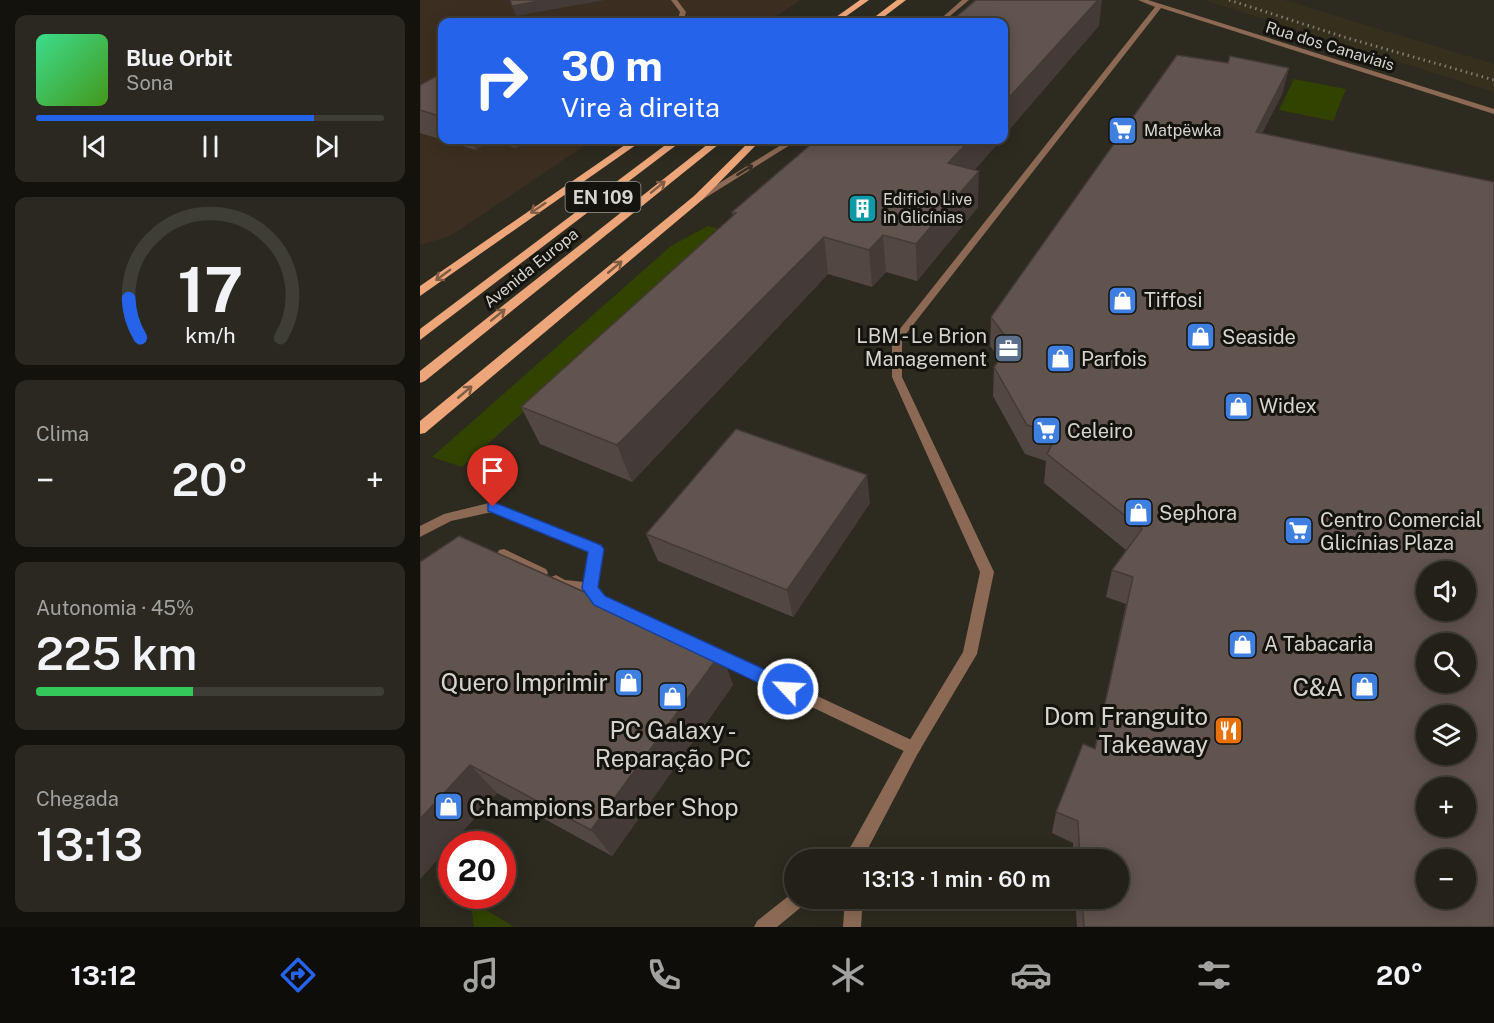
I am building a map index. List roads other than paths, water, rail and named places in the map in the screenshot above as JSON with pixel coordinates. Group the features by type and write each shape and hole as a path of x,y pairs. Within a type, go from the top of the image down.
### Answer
{"main road":[{"path":"840,18 865,0"},
{"path":"878,18 902,0"},
{"path":"420,292 632,144"},
{"name":"Avenida Europa","path":"420,336 673,144"},
{"name":"Avenida Europa","path":"420,378 714,144"},
{"path":"420,429 696,200 752,144"}],"street":[{"path":"674,0 683,12 681,18"},
{"path":"945,18 966,0"},
{"name":"Rua dos Canaviais","path":"1141,0 1494,112"},
{"path":"858,849 914,748 970,654 987,572 897,377 897,339 1159,6"},
{"path":"696,200 787,144"},
{"path":"420,532 448,517 493,507 596,549 590,588"},
{"path":"504,554 562,585 590,588 600,600 621,611"},
{"path":"697,646 914,748"},
{"path":"763,927 785,909"},
{"path":"852,927 853,909"}],"railway":[{"path":"1229,0 1347,38 1494,80"}],"place":[{"name":"Matpëwka","path":"1123,130"},
{"name":"Edificio Live in Glicínias","path":"862,208"},
{"name":"Tiffosi","path":"1123,300"},
{"name":"Seaside","path":"1201,337"},
{"name":"LBM - Le Brion Management","path":"1008,348"},
{"name":"Parfois","path":"1060,359"},
{"name":"Widex","path":"1238,406"},
{"name":"Celeiro","path":"1046,431"},
{"name":"Sephora","path":"1138,513"},
{"name":"Centro Comercial Glicínias Plaza","path":"1299,531"},
{"name":"A Tabacaria","path":"1243,644"},
{"name":"Quero Imprimir","path":"629,682"},
{"name":"C&A","path":"1364,687"},
{"name":"PC Galaxy - Reparação PC","path":"673,697"},
{"name":"Dom Franguito Takeaway","path":"1229,730"},
{"name":"Champions Barber Shop","path":"448,807"}]}
